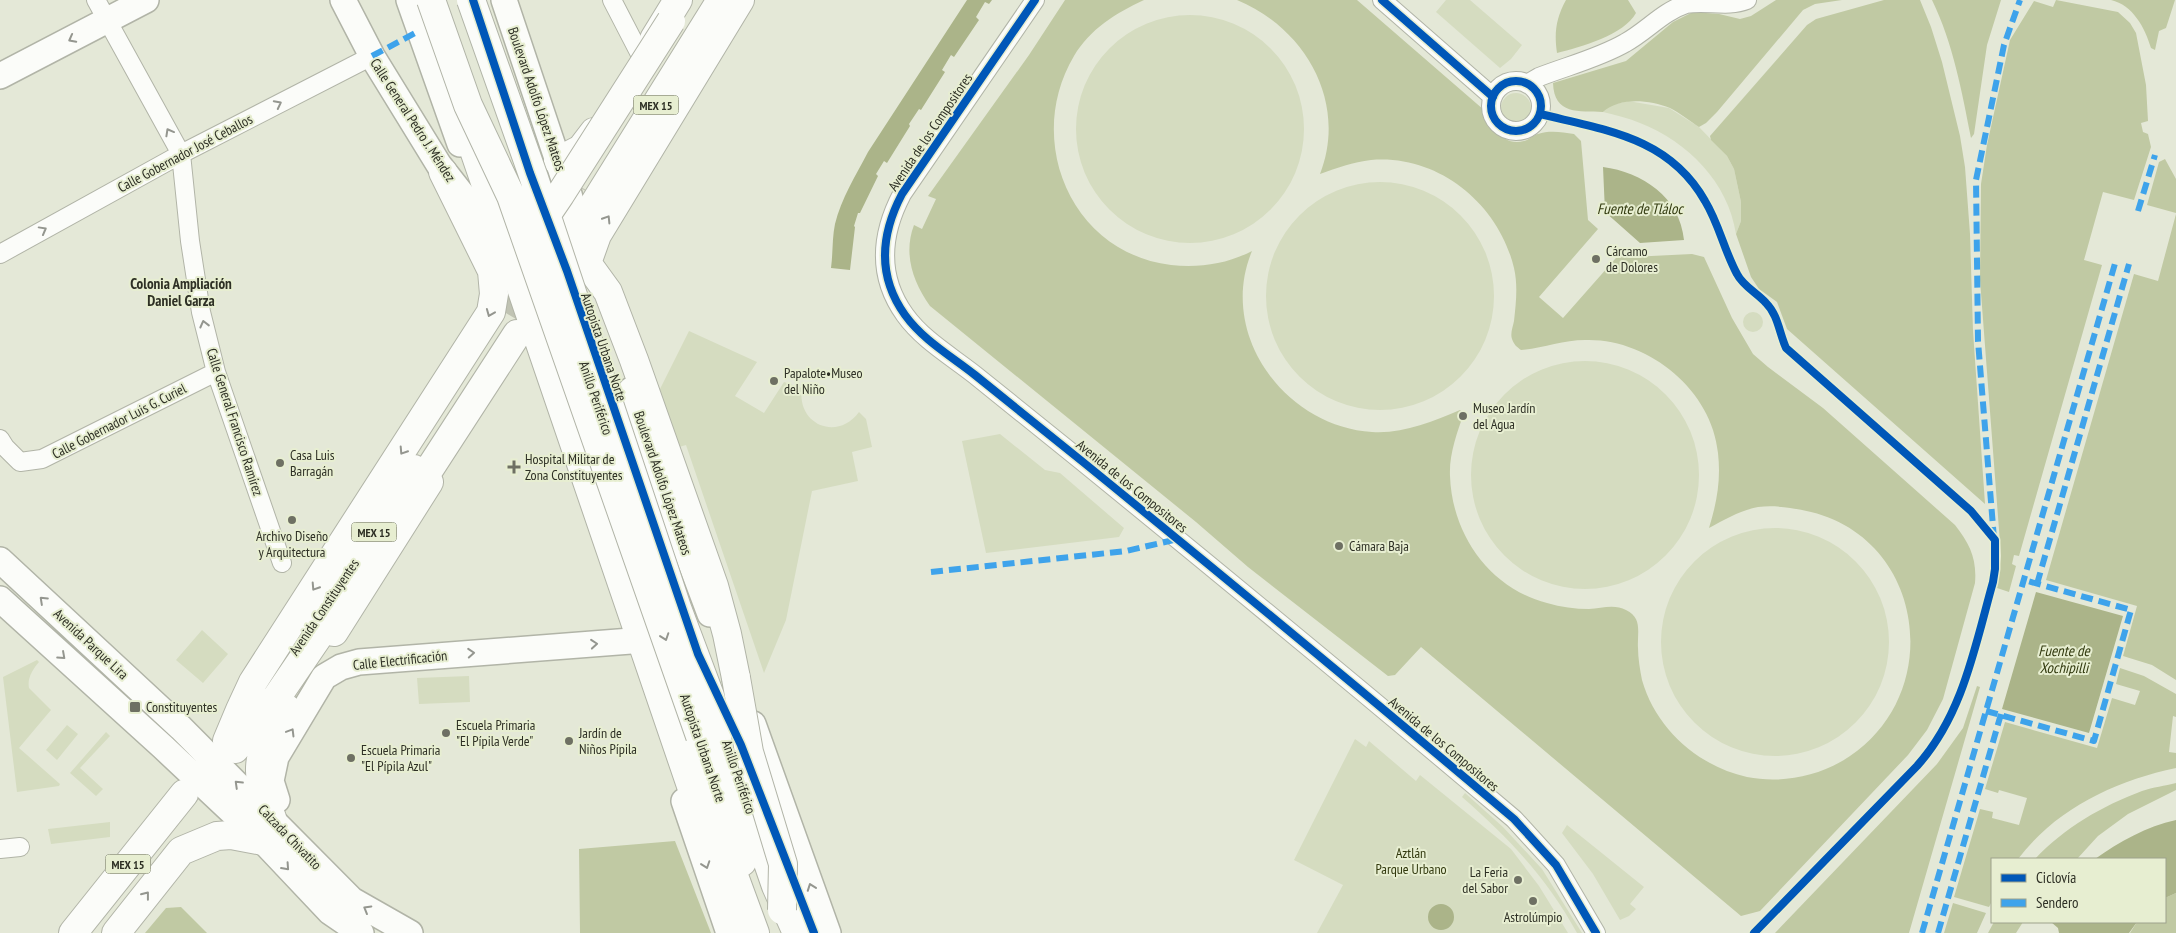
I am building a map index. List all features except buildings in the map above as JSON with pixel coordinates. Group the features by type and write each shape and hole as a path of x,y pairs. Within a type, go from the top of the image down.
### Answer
{"main road":[{"path":"0,76 102,10 146,0"},
{"name":"Calle General Pedro J. Méndez","path":"343,0 372,56 443,172 493,234"},
{"path":"409,0 493,234 729,933"},
{"path":"423,0 624,584 702,818 730,865 755,933"},
{"name":"Autopista Urbana Norte","path":"431,0 468,105 511,196 700,736 740,858 768,933"},
{"name":"Anillo Periférico","path":"458,0 638,522 723,730 776,886 797,933"},
{"name":"Autopista Urbana Norte","path":"471,0 534,178 677,608 710,696 718,731 787,921"},
{"name":"Boulevard Adolfo López Mateos","path":"504,0 558,161 587,263 680,534 759,739 828,933"},
{"path":"558,161 575,154 587,143 678,0"},
{"path":"684,0 560,195 533,233 526,249 524,264 526,282 543,340 704,809 740,858"},
{"name":"MEX 15","path":"702,0 589,200 721,0"},
{"path":"740,0 596,235 587,263 608,292 634,360 720,607 736,678 748,752 783,864 787,921"},
{"path":"231,745 240,710 253,682 491,312 494,294 492,271 443,172"},
{"name":"Avenida Constituyentes","path":"514,325 446,447 268,710 231,745 308,632 514,325"},
{"path":"116,933 180,851 217,836 267,830 258,766 270,733 428,484 446,447"},
{"name":"Avenida Parque Lira","path":"0,560 181,728"},
{"path":"624,584 638,648 652,692 657,720"},
{"name":"Avenida Parque Lira","path":"0,600 163,747"},
{"name":"Calle Electrificación","path":"294,842 275,796 271,781 276,757 324,677 341,667 359,662 631,641"},
{"name":"Calzada Chivatito","path":"181,728 267,830 330,912 361,933"},
{"name":"Calzada Chivatito","path":"163,747 267,830 294,842 352,900 410,933"},
{"name":"MEX 15","path":"73,933 188,799 93,933"}],"street":[{"path":"612,0 642,58"},
{"name":"Avenida de los Compositores","path":"1035,0 902,194 894,210 888,225 884,253 889,285 902,310 922,334 975,374 1170,533 1514,820 1556,865 1596,933"},
{"path":"1382,0 1494,97"},
{"path":"1527,84 1539,77 1624,44 1661,16 1688,3 1704,1 1731,4 1747,0"},
{"name":"Calle General Francisco Ramírez","path":"102,10 181,154 190,242 201,312 216,372 282,564"},
{"name":"Calle Gobernador José Ceballos","path":"0,254 181,154 372,56"},
{"path":"1520,82 1527,84 1538,93 1541,107 1537,120 1526,129 1510,130 1496,121 1492,113 1494,97 1498,89 1504,84 1520,82"},
{"name":"Calle Gobernador Luis G. Curiel","path":"0,439 20,462 42,459 216,372"},
{"path":"0,849 20,847"}],"green space":[{"path":"1446,0 1470,0 1522,45 1511,59 1500,68 1436,12"},
{"path":"1190,15 1223,20 1244,29 1262,41 1278,57 1290,75 1299,96 1304,129 1299,162 1290,183 1278,201 1262,217 1244,229 1223,238 1190,243 1157,238 1136,229 1118,217 1102,201 1090,183 1081,162 1076,129 1081,96 1090,75 1102,57 1118,41 1136,29 1157,20"},
{"path":"1516,93 1527,97 1531,108 1527,119 1516,123 1505,119 1501,108 1505,97"},
{"path":"1628,101 1669,108 1699,127 1727,156 1734,169 1741,202 1741,221 1736,234 1732,215 1715,181 1689,153 1658,131 1640,123 1603,112 1611,105"},
{"path":"1380,182 1402,184 1424,191 1443,201 1468,224 1480,242 1489,263 1494,296 1492,318 1485,340 1475,359 1452,384 1434,396 1413,405 1380,410 1358,408 1336,401 1317,391 1292,368 1280,350 1271,329 1266,296 1268,274 1275,252 1285,233 1308,208 1326,196 1347,187"},
{"path":"1749,312 1757,312 1763,318 1763,326 1757,332 1749,332 1743,326 1743,318"},
{"path":"689,331 757,362 735,396 764,413 784,382 802,388 802,401 805,411 820,425 840,426 850,421 859,412 866,419 872,447 852,452 858,481 812,491 786,620 764,673 686,445 679,447 659,391"},
{"path":"1585,361 1607,363 1629,370 1648,380 1673,403 1685,421 1694,442 1699,475 1697,497 1690,519 1680,538 1657,563 1639,575 1618,584 1585,589 1563,587 1541,580 1522,570 1497,547 1485,529 1476,508 1471,475 1473,453 1480,431 1490,412 1513,387 1531,375 1552,366"},
{"path":"1000,434 1045,470 1060,473 1124,528 1119,537 986,553 962,441"},
{"path":"1775,528 1808,533 1829,542 1847,554 1863,570 1875,588 1884,609 1889,642 1884,675 1875,696 1863,714 1847,730 1829,742 1808,751 1775,756 1742,751 1721,742 1703,730 1687,714 1675,696 1666,675 1661,642 1666,609 1675,588 1687,570 1703,554 1721,542 1742,533"},
{"path":"202,630 228,654 203,683 176,660"},
{"path":"37,660 39,662 30,677 29,688 51,710 19,748 60,784 59,786 17,792 3,677"},
{"path":"469,676 470,702 419,704 417,678"},
{"path":"67,725 78,734 57,760 46,750"},
{"path":"106,732 110,736 80,768 103,789 96,796 70,773"},
{"name":"Aztlán Parque Urbano","path":"1355,739 1366,747 1369,741 1416,781 1420,775 1511,849 1539,886 1568,933 1317,933 1343,885 1294,860"},
{"path":"1465,793 1503,827 1542,869 1582,933 1577,933 1553,894 1526,859 1462,797"},
{"path":"110,822 110,837 51,844 48,829"},
{"path":"1567,825 1644,887 1630,904 1636,909 1629,916 1620,920 1593,874 1562,833"}],"shaded area":[{"path":"1065,0 1144,0 1104,23 1080,46 1060,89 1054,122 1056,156 1066,188 1083,216 1107,239 1136,256 1171,265 1213,264 1233,259 1252,251 1244,283 1244,314 1252,344 1267,371 1287,395 1312,413 1341,426 1372,432 1383,432 1417,426 1460,410 1464,413 1452,452 1450,476 1452,497 1466,538 1478,556 1491,572 1526,596 1563,607 1589,609 1617,607 1631,613 1635,617 1638,626 1638,652 1642,680 1657,714 1681,743 1712,764 1729,772 1760,779 1801,777 1839,763 1850,756 1880,728 1900,695 1909,658 1909,620 1898,585 1879,553 1849,528 1811,512 1785,507 1752,508 1709,528 1718,491 1718,453 1713,430 1704,409 1691,390 1674,373 1655,359 1634,349 1612,342 1580,340 1521,350 1517,347 1511,335 1516,294 1514,268 1506,245 1495,223 1480,204 1462,188 1442,175 1420,165 1396,160 1364,161 1320,174 1327,147 1328,120 1324,95 1315,70 1301,48 1283,29 1261,13 1237,0 1357,0 1484,110 1494,128 1504,138 1516,142 1547,132 1574,134 1581,141 1588,220 1598,229 1539,297 1563,318 1623,250 1631,257 1692,254 1704,257 1732,318 1753,354 1823,408 1955,525 1965,539 1974,559 1975,583 1943,699 1927,730 1908,755 1760,911 1741,916 1421,647 1395,675 1388,676 1248,567 1196,522 930,306 919,287 911,267 909,247 914,225 922,229 936,199 928,196 1029,55"},
{"path":"1566,0 1628,0 1636,13 1622,28 1612,34 1589,44 1557,53 1557,26"},
{"path":"1776,0 1842,0 1815,4 1803,10 1717,112 1699,127 1670,108 1653,103 1635,101 1618,104 1603,112 1577,111 1563,106 1554,93 1553,83 1626,61 1673,22 1693,12 1719,14 1740,19 1751,16"},
{"path":"1884,0 1920,0 1942,62 1960,136 1965,167 1970,234 1973,331 1985,504 1787,329 1777,302 1759,289 1751,277 1736,234 1741,221 1741,202 1734,169 1727,156 1711,140 1710,136 1807,25 1816,19"},
{"path":"1932,0 2001,0 1987,45 1974,134 1971,138 1951,50"},
{"path":"2056,0 2118,12 2130,23 2136,33 2146,85 2148,121 2141,123 2143,132 2148,134 2151,147 2134,200 2103,192 2084,260 2102,265 2019,556 2014,555 2012,564 2016,566 2009,592 1997,588 2001,556 1980,280 1981,184 1987,145 2010,40 2034,1 2053,7"},
{"path":"2111,0 2175,0 2166,28 2159,31 2155,50 2151,48 2142,25 2132,12"},
{"path":"2165,159 2176,179 2176,213 2147,205 2159,162"},
{"path":"2176,214 2176,680 2152,665 2123,656 2137,606 2046,580 2134,274 2158,281"},
{"path":"2120,668 2144,676 2176,694 2176,717 2173,716 2169,752 2176,753 2176,768 2131,781 2089,799 2051,825 2033,841 2019,858 1991,858 1991,903 1989,907 1954,897 1980,809 1993,812 1992,818 2019,825 2027,798 1999,790 1998,793 1985,789 2005,722 2097,748 2112,698 2135,705 2140,691 2116,684"},
{"path":"1977,686 1980,687 1909,933 1775,933 1937,764 1963,728"},
{"path":"2176,783 2176,790 2128,814 2098,836 2078,858 2036,858 2058,837 2084,819 2112,804 2150,788"},
{"path":"675,841 711,933 580,933 579,849"},
{"path":"2176,893 2176,933 2130,933 2136,923 2166,923 2166,898"},
{"path":"1953,903 1986,913 1977,933 1944,933"},
{"path":"181,907 207,933 145,933 166,908"},
{"path":"1993,923 2022,923 2016,933 1988,933"}],"water":[{"path":"967,0 992,0 989,4 985,2 976,17 979,20 954,57 951,55 942,70 945,72 921,110 919,109 909,124 910,126 887,163 884,161 876,174 878,176 860,213 858,213 854,226 850,270 831,268 835,224 849,187 868,152"},
{"name":"Fuente de Tláloc","path":"1603,167 1632,174 1657,189 1675,211 1681,225 1684,240 1640,243 1605,212"},
{"name":"Fuente de Xochipilli","path":"2036,592 2123,616 2089,733 2002,709"},
{"path":"2176,820 2176,893 2166,898 2166,858 2097,858 2134,835"},
{"path":"1441,904 1450,908 1454,917 1450,926 1441,930 1432,926 1428,917 1432,908"},
{"path":"2052,923 2136,923 2129,933 2059,933 2058,928"}],"tunnel":[{"path":"564,227 586,190"},
{"path":"511,316 533,279"}],"marked path":[{"path":"1994,539 1978,341 1976,180 2004,45 2020,0"},
{"path":"372,56 419,31"},
{"path":"2138,211 2155,155"},
{"path":"1922,933 2116,260"},
{"path":"2037,584 2129,264"},
{"path":"931,572 1126,551 1178,539"},
{"path":"1986,711 2094,741 2131,610 2024,580"},
{"path":"1938,933 2001,714"}],"cycle path":[{"path":"473,0 530,173 567,271 698,654 741,745 814,933"},
{"path":"1035,0 902,194 895,209 886,240 886,270 896,300 905,315 929,340 1137,506 1514,819 1556,865 1596,933"},
{"path":"1382,0 1493,97"},
{"path":"1516,81 1525,83 1536,92 1541,106 1539,115 1530,126 1516,131 1507,129 1496,120 1491,106 1493,97 1502,86 1516,81"},
{"path":"1540,114 1588,125 1633,140 1654,150 1673,163 1690,180 1705,201 1732,265 1746,286 1770,308 1786,348 1971,511 1995,540 1993,582 1966,679 1946,725 1933,746 1917,766 1754,933"}],"place":[{"name":"Cárcamo de Dolores","path":"1596,259"},
{"name":"Papalote•Museo del Niño","path":"774,381"},
{"name":"Museo Jardín del Agua","path":"1463,416"},
{"name":"Casa Luis Barragán","path":"280,463"},
{"name":"Hospital Militar de Zona Constituyentes","path":"514,467"},
{"name":"Archivo Diseño y Arquitectura","path":"292,520"},
{"name":"Cámara Baja","path":"1339,546"},
{"name":"Constituyentes","path":"135,707"},
{"name":"Escuela Primaria \"El Pípila Verde\"","path":"446,733"},
{"name":"Jardín de Niños Pípila","path":"569,741"},
{"name":"Escuela Primaria \"El Pípila Azul\"","path":"351,758"},
{"name":"La Feria del Sabor","path":"1518,880"},
{"name":"Astrolúmpio","path":"1533,901"}],"district":[{"name":"Colonia Ampliación Daniel Garza","path":"181,292"}]}
